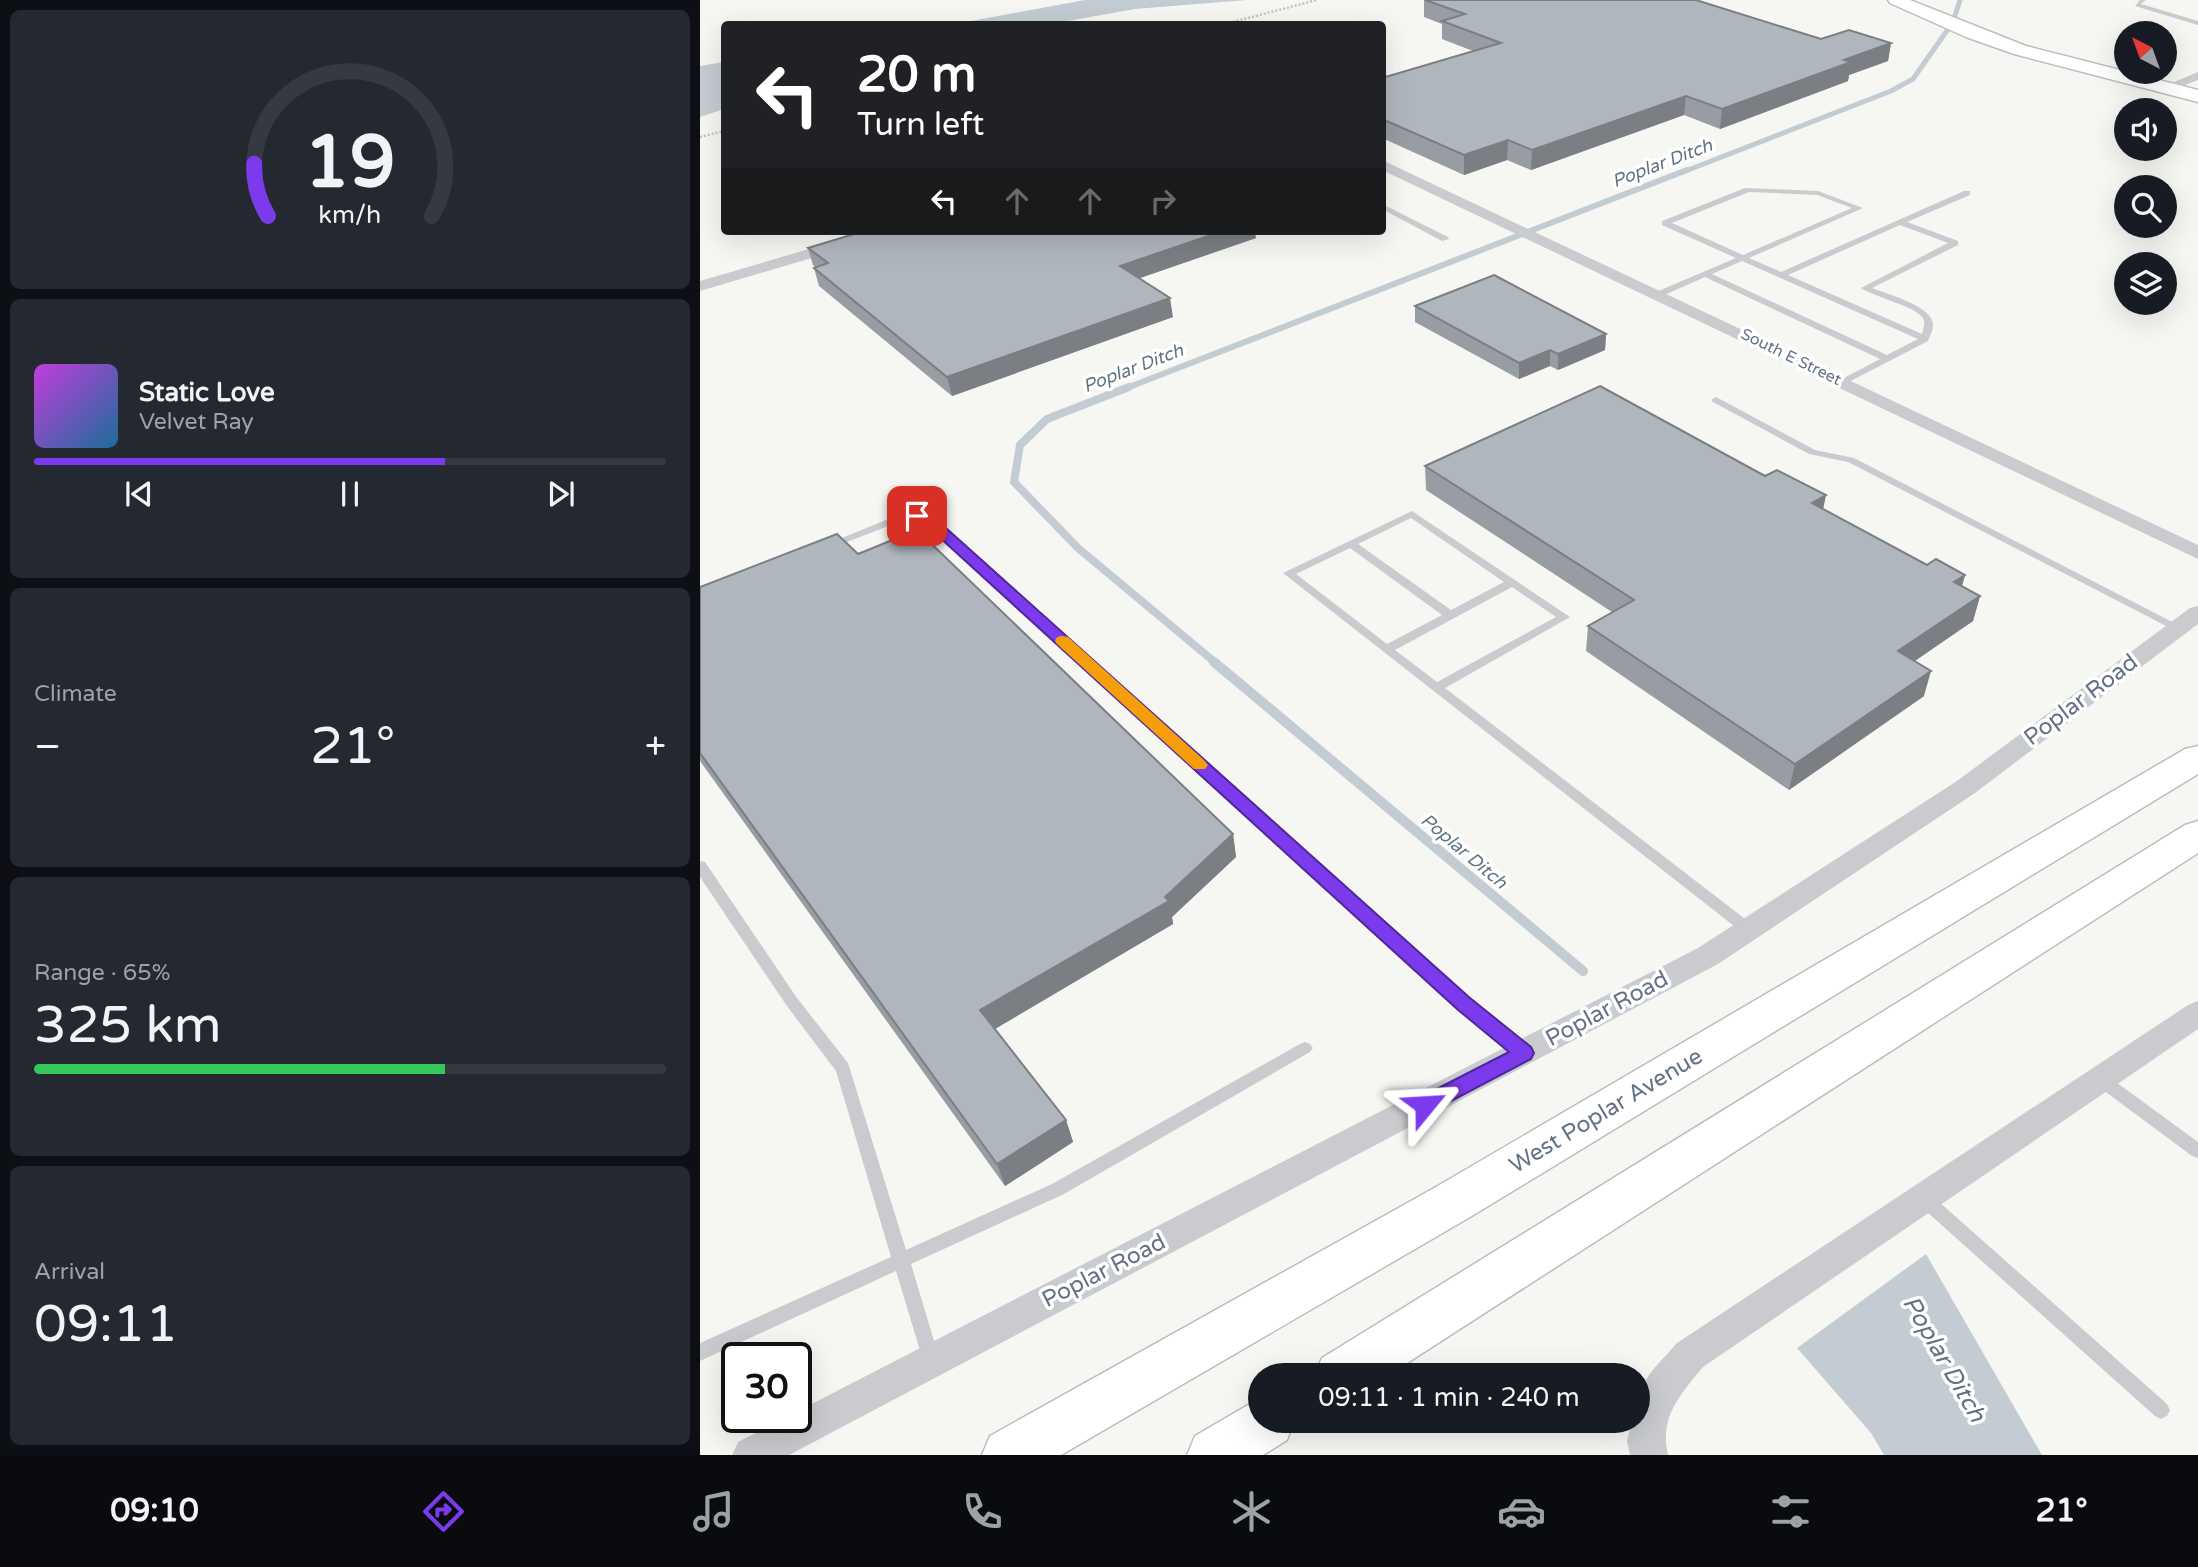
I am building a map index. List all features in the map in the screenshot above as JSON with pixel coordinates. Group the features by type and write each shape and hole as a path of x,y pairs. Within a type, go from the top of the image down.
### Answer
{"main road":[{"path":"1896,0 1972,33 2035,54 2198,96"},
{"name":"West Poplar Avenue","path":"1009,1455 1453,1202 2198,758"},
{"path":"1361,1363 2198,835"},
{"path":"1213,1455 1249,1433"}],"street":[{"path":"2166,88 2198,76"},
{"name":"South E Street","path":"1386,166 2198,553"},
{"path":"700,286 873,235"},
{"name":"Poplar Road","path":"751,1455 1708,956 1966,787 2188,621"},
{"path":"1649,1455 1646,1441 1656,1396 1690,1355 2198,1013"}],"lane":[{"path":"2143,0 2137,5 2198,23"},
{"path":"1659,294 1741,258 1859,208 1818,192 1748,190 1665,223 1741,258 1925,339"},
{"path":"1780,275 1966,193"},
{"path":"1386,208 1445,239"},
{"path":"1843,382 1925,339 1929,325 1927,317 1918,309 1866,288 1955,243 1902,223"},
{"path":"1704,274 1888,359"},
{"path":"1716,400 1812,452 1851,460 2188,621"},
{"path":"1436,688 1564,617 1412,514 1288,573 1387,649 1436,688 1748,929"},
{"path":"813,552 902,517 917,516 931,522 1464,1003 1524,1053"},
{"path":"1350,543 1450,615"},
{"path":"1387,649 1512,582"},
{"path":"700,866 792,1002 843,1068 881,1186 931,1361"},
{"path":"700,1352 1058,1189 1305,1048"},
{"path":"2100,1079 2198,1151"},
{"path":"1922,1198 2161,1410"}],"path":[{"path":"1236,21 1317,0"},
{"path":"700,137 721,132"}],"water":[{"path":"1085,0 1247,0 1135,9 1068,21 971,21"},
{"path":"721,62 721,110 700,117 700,66"},
{"path":"1926,1254 2042,1455 1884,1455 1871,1433 1797,1348"}],"building":[{"path":"1425,0 1696,0 1821,39 1849,30 1891,43 1844,60 1851,62 1722,109 1686,96 1532,150 1508,140 1464,155 1386,121 1386,77 1501,43 1442,21 1465,14"},
{"path":"851,235 1211,235 1120,266 1170,298 947,377 814,268 828,263 808,248"},
{"path":"1494,275 1606,334 1558,354 1550,350 1519,363 1415,306"},
{"path":"1600,386 1765,476 1777,470 1826,495 1812,503 1927,565 1936,559 1965,575 1954,582 1980,596 1898,651 1931,671 1795,764 1588,626 1634,600 1425,466"},
{"path":"917,530 1233,834 1165,897 1169,901 980,1010 1066,1120 997,1164 700,753 700,587 837,534 858,554"}],"waterway":[{"name":"Poplar Ditch","path":"1683,172 1891,91 1913,79 1953,22 1960,0"},
{"name":"Poplar Ditch","path":"1124,389 1687,170"},
{"name":"Poplar Ditch","path":"1129,387 1047,419 1020,445 1014,482 1078,548 1217,664"},
{"name":"Poplar Ditch","path":"1214,662 1583,971"}],"slow traffic":[{"path":"1062,641 1200,765"}],"route":[{"path":"917,516 931,522 1464,1003 1524,1053 1425,1105"}]}
